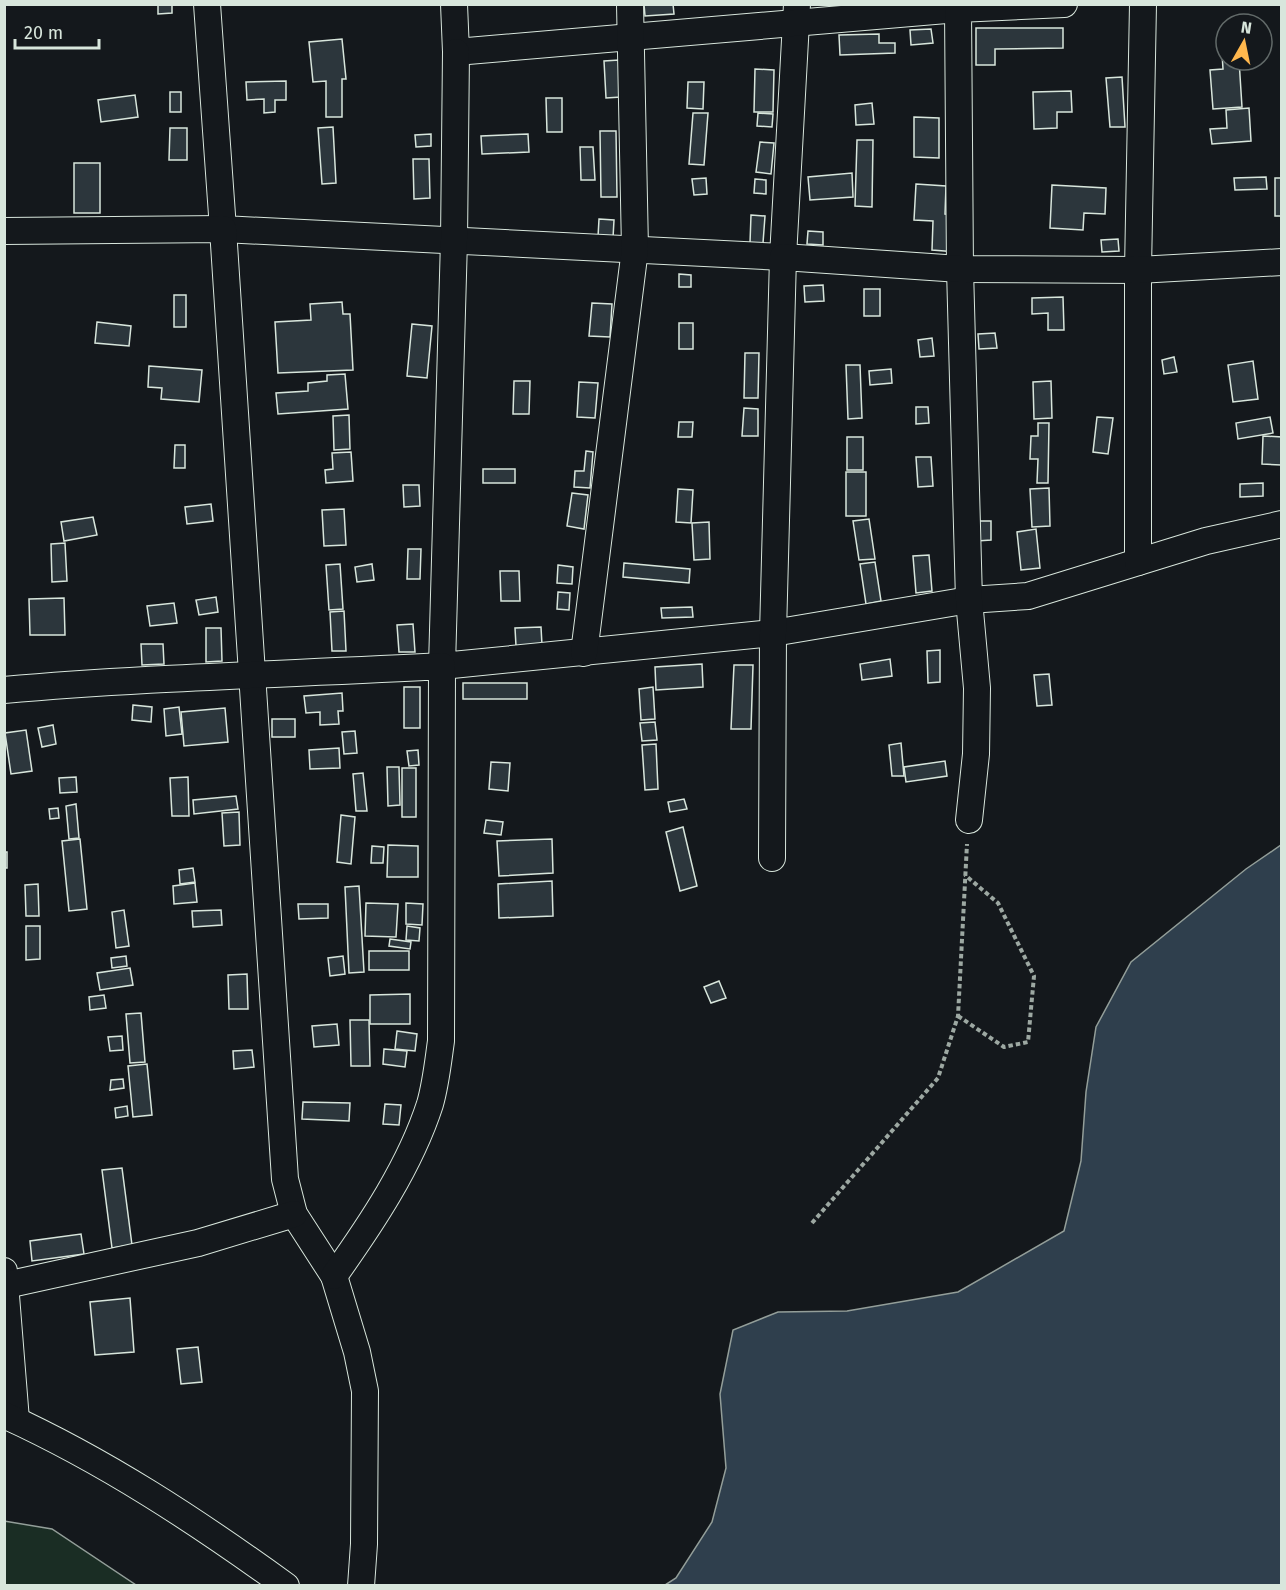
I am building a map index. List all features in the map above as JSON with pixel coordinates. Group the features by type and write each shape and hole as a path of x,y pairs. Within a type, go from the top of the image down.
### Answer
{"street":[{"path":"207,4 285,1179 294,1214 334,1276 357,1352 365,1391 365,1511 361,1586"},
{"path":"334,1276 381,1205 420,1129 436,1080 441,1041 442,666 454,240 456,52 454,4"},
{"path":"584,653 635,249 630,4"},
{"path":"456,52 631,37 796,14 1064,4"},
{"path":"1138,562 1137,270 1143,4"},
{"path":"958,7 960,268 969,600 977,688 976,754 969,820"},
{"path":"772,858 773,633 783,257 796,14"},
{"path":"4,231 223,229 960,268 1137,270 1281,262"},
{"path":"4,690 91,682 253,677 442,666 773,633 969,600 1028,596 1206,541 1281,524"},
{"path":"286,1586 194,1520 117,1473 10,1418 5,1278 198,1243 294,1214"}],"path":[{"path":"812,1223 938,1078 958,1016 964,875 969,820"},
{"path":"958,1016 1004,1047 1028,1042 1034,976 998,903 964,875"}],"green space":[{"path":"4,1521 52,1529 136,1585 5,1585"}],"water":[{"path":"1281,845 1281,1585 665,1585 676,1578 712,1522 726,1468 720,1394 733,1330 778,1312 847,1311 958,1292 1064,1231 1081,1161 1086,1092 1096,1027 1131,962 1246,869"}],"building":[{"path":"158,4 172,4 172,13 158,14"},
{"path":"644,4 673,4 674,14 645,16"},
{"path":"976,28 1063,28 1063,48 995,49 995,65 976,65"},
{"path":"931,29 933,43 911,45 910,30"},
{"path":"879,34 879,43 895,43 895,53 840,55 839,35"},
{"path":"342,39 346,79 342,79 342,117 326,117 326,81 313,82 309,42"},
{"path":"619,60 621,97 606,98 604,61"},
{"path":"755,69 774,70 773,112 754,112"},
{"path":"1210,70 1240,72 1242,107 1213,109"},
{"path":"1122,77 1125,127 1110,127 1106,78"},
{"path":"286,81 286,100 275,100 275,112 264,113 264,99 247,100 246,82"},
{"path":"688,82 704,82 703,109 687,108"},
{"path":"1071,91 1072,112 1057,112 1057,128 1034,129 1033,92"},
{"path":"170,92 181,92 181,112 170,112"},
{"path":"135,95 138,117 101,122 98,100"},
{"path":"546,98 562,98 562,132 547,132"},
{"path":"872,103 874,124 856,125 855,105"},
{"path":"1249,108 1251,141 1212,144 1210,129 1227,128 1226,110"},
{"path":"693,113 708,113 704,165 689,164"},
{"path":"758,113 773,114 772,127 757,126"},
{"path":"914,117 939,118 939,158 914,157"},
{"path":"333,127 336,183 322,184 318,128"},
{"path":"170,128 187,128 187,160 169,160"},
{"path":"600,131 616,131 617,197 601,197"},
{"path":"431,134 431,146 416,147 415,135"},
{"path":"528,134 529,152 482,154 481,136"},
{"path":"857,140 873,140 872,207 855,206"},
{"path":"760,142 774,143 771,174 756,172"},
{"path":"580,147 593,147 595,180 581,180"},
{"path":"413,159 429,159 430,198 414,199"},
{"path":"74,163 100,163 100,213 74,213"},
{"path":"852,173 853,197 810,200 808,177"},
{"path":"1266,177 1267,189 1235,190 1234,178"},
{"path":"706,178 707,194 694,195 692,179"},
{"path":"1275,178 1282,178 1282,216 1275,216"},
{"path":"755,179 766,180 766,194 754,193"},
{"path":"916,184 946,186 945,214 959,215 957,252 932,250 933,221 914,220"},
{"path":"1052,185 1106,188 1105,214 1084,213 1083,230 1050,228"},
{"path":"751,215 765,216 763,243 750,243"},
{"path":"599,219 614,220 613,238 598,237"},
{"path":"808,231 823,232 823,245 807,244"},
{"path":"1118,239 1119,251 1102,252 1101,240"},
{"path":"679,274 691,275 691,287 679,287"},
{"path":"823,285 824,301 805,302 804,286"},
{"path":"864,289 880,289 880,316 864,316"},
{"path":"174,295 186,295 186,327 174,327"},
{"path":"1063,297 1064,330 1048,330 1048,313 1032,314 1032,298"},
{"path":"342,302 343,314 350,314 353,370 278,373 275,322 311,320 310,304"},
{"path":"592,303 612,304 610,337 589,336"},
{"path":"97,322 131,326 129,346 95,343"},
{"path":"679,323 693,323 693,349 679,349"},
{"path":"412,324 432,326 427,378 407,376"},
{"path":"995,333 997,348 979,349 978,334"},
{"path":"932,338 934,356 920,357 918,340"},
{"path":"745,353 759,353 758,398 744,398"},
{"path":"1174,357 1177,372 1164,374 1162,360"},
{"path":"1253,361 1258,399 1233,402 1228,365"},
{"path":"846,365 860,365 862,418 848,419"},
{"path":"149,366 202,370 199,402 161,399 162,388 148,387"},
{"path":"891,369 892,383 870,385 869,371"},
{"path":"345,374 348,409 278,414 276,393 308,391 308,383 327,381 327,375"},
{"path":"514,381 530,381 529,414 513,414"},
{"path":"1051,381 1052,418 1034,419 1033,382"},
{"path":"579,382 598,383 595,418 577,417"},
{"path":"916,407 928,407 929,423 916,424"},
{"path":"744,408 758,409 758,436 742,436"},
{"path":"349,415 350,449 334,450 333,416"},
{"path":"1097,417 1113,418 1108,454 1093,452"},
{"path":"1270,417 1273,433 1238,439 1236,423"},
{"path":"679,422 693,422 692,437 678,437"},
{"path":"1038,423 1049,423 1048,483 1037,483 1038,459 1030,459 1031,436 1038,436"},
{"path":"1263,436 1282,437 1281,465 1262,464"},
{"path":"847,437 863,437 863,470 847,470"},
{"path":"175,445 185,445 185,468 174,468"},
{"path":"586,451 593,452 590,488 574,487 575,471 584,471"},
{"path":"351,452 353,481 326,483 325,470 333,469 332,453"},
{"path":"916,457 931,457 933,486 918,487"},
{"path":"483,469 515,469 515,483 483,483"},
{"path":"846,472 866,472 866,516 846,516"},
{"path":"1263,483 1263,496 1240,497 1240,484"},
{"path":"403,485 419,485 420,506 404,507"},
{"path":"1049,488 1050,526 1032,527 1030,489"},
{"path":"678,489 693,490 691,523 676,522"},
{"path":"572,493 588,495 584,529 567,526"},
{"path":"211,504 213,521 187,524 185,507"},
{"path":"344,509 346,545 324,546 322,510"},
{"path":"93,517 97,535 64,541 61,522"},
{"path":"869,519 875,559 859,560 853,521"},
{"path":"977,521 991,521 991,540 977,541"},
{"path":"709,522 710,559 694,560 692,523"},
{"path":"1036,529 1040,568 1021,570 1017,532"},
{"path":"65,543 67,581 52,582 51,544"},
{"path":"408,549 421,549 420,579 407,579"},
{"path":"929,555 932,591 916,593 913,556"},
{"path":"875,562 881,601 866,604 860,564"},
{"path":"624,563 690,569 689,583 623,577"},
{"path":"340,564 343,609 329,610 326,565"},
{"path":"372,564 374,580 357,582 355,567"},
{"path":"558,565 573,567 572,584 557,583"},
{"path":"500,571 519,571 520,601 501,601"},
{"path":"558,592 570,593 569,610 557,609"},
{"path":"216,597 218,612 199,615 196,600"},
{"path":"64,598 65,635 30,635 29,599"},
{"path":"174,603 177,623 150,626 147,606"},
{"path":"692,607 693,617 662,618 661,608"},
{"path":"344,611 346,651 332,651 330,612"},
{"path":"413,624 415,652 399,652 397,625"},
{"path":"541,627 542,645 516,646 515,628"},
{"path":"206,628 221,628 222,661 206,662"},
{"path":"141,644 163,644 164,664 142,665"},
{"path":"940,650 940,682 928,683 927,651"},
{"path":"890,659 892,676 862,680 860,664"},
{"path":"702,664 703,687 656,690 655,667"},
{"path":"734,665 753,665 751,729 731,729"},
{"path":"1049,674 1052,705 1037,706 1034,675"},
{"path":"463,683 527,683 527,699 463,699"},
{"path":"404,687 420,687 420,728 404,728"},
{"path":"653,687 655,719 641,720 639,689"},
{"path":"342,693 343,711 338,711 339,724 320,725 320,712 306,713 304,696"},
{"path":"133,705 152,707 151,722 132,720"},
{"path":"179,707 182,734 166,736 164,709"},
{"path":"225,708 228,742 184,746 181,712"},
{"path":"272,719 295,719 295,737 272,737"},
{"path":"655,722 657,740 642,741 640,723"},
{"path":"53,725 56,744 42,747 38,728"},
{"path":"26,730 32,771 11,774 5,733"},
{"path":"355,731 357,753 344,754 342,732"},
{"path":"901,743 904,776 892,776 889,745"},
{"path":"656,744 658,789 645,790 642,745"},
{"path":"339,748 340,768 310,769 309,750"},
{"path":"418,750 419,765 409,766 407,751"},
{"path":"945,761 947,776 906,782 904,767"},
{"path":"491,762 510,763 508,791 489,789"},
{"path":"387,767 399,767 400,805 388,806"},
{"path":"402,768 416,768 416,817 402,817"},
{"path":"363,773 367,811 356,811 353,774"},
{"path":"76,777 77,792 60,793 59,778"},
{"path":"188,777 189,816 172,816 170,778"},
{"path":"236,796 238,809 194,814 193,800"},
{"path":"684,799 687,809 670,812 668,802"},
{"path":"76,804 79,838 69,839 66,806"},
{"path":"58,808 59,818 50,819 49,809"},
{"path":"239,812 240,845 224,846 222,813"},
{"path":"341,815 355,817 351,864 337,862"},
{"path":"486,820 503,822 501,835 484,833"},
{"path":"683,827 697,886 680,891 666,832"},
{"path":"80,839 87,909 69,911 62,841"},
{"path":"552,839 553,873 499,876 497,841"},
{"path":"388,845 418,846 418,877 387,877"},
{"path":"372,846 384,847 383,863 371,863"},
{"path":"4,852 7,852 7,868 4,868"},
{"path":"193,868 195,882 180,884 179,870"},
{"path":"552,881 553,916 499,918 498,884"},
{"path":"195,883 197,902 174,904 173,886"},
{"path":"38,884 39,916 26,916 25,885"},
{"path":"359,886 364,972 349,973 345,887"},
{"path":"366,903 398,904 396,937 365,936"},
{"path":"406,903 423,904 422,925 406,924"},
{"path":"298,904 328,904 328,918 299,919"},
{"path":"124,910 129,946 116,948 112,912"},
{"path":"221,910 222,925 193,927 192,911"},
{"path":"26,926 40,926 40,959 26,960"},
{"path":"407,926 420,928 419,941 406,940"},
{"path":"390,939 411,942 410,949 389,946"},
{"path":"369,951 409,951 409,970 369,970"},
{"path":"126,956 127,966 112,968 111,958"},
{"path":"343,956 345,974 330,976 328,958"},
{"path":"130,968 133,985 100,990 97,973"},
{"path":"247,974 248,1009 229,1009 228,975"},
{"path":"719,981 726,998 711,1003 704,987"},
{"path":"410,994 410,1024 370,1024 370,995"},
{"path":"104,995 106,1008 90,1010 89,997"},
{"path":"141,1013 145,1062 130,1063 126,1014"},
{"path":"350,1020 369,1020 370,1066 351,1066"},
{"path":"337,1024 339,1045 314,1047 312,1026"},
{"path":"397,1031 417,1034 415,1051 395,1049"},
{"path":"122,1036 123,1050 110,1051 108,1037"},
{"path":"384,1049 407,1051 405,1067 383,1064"},
{"path":"252,1050 254,1067 234,1069 233,1051"},
{"path":"147,1064 152,1115 133,1117 128,1066"},
{"path":"123,1079 124,1088 110,1090 111,1080"},
{"path":"303,1102 350,1103 349,1121 302,1119"},
{"path":"385,1104 401,1105 399,1125 383,1124"},
{"path":"127,1106 128,1116 116,1118 115,1108"},
{"path":"122,1168 132,1245 112,1248 102,1170"},
{"path":"81,1234 84,1254 32,1261 30,1241"},
{"path":"130,1298 134,1352 95,1355 90,1302"},
{"path":"198,1347 202,1382 181,1384 177,1349"}]}
